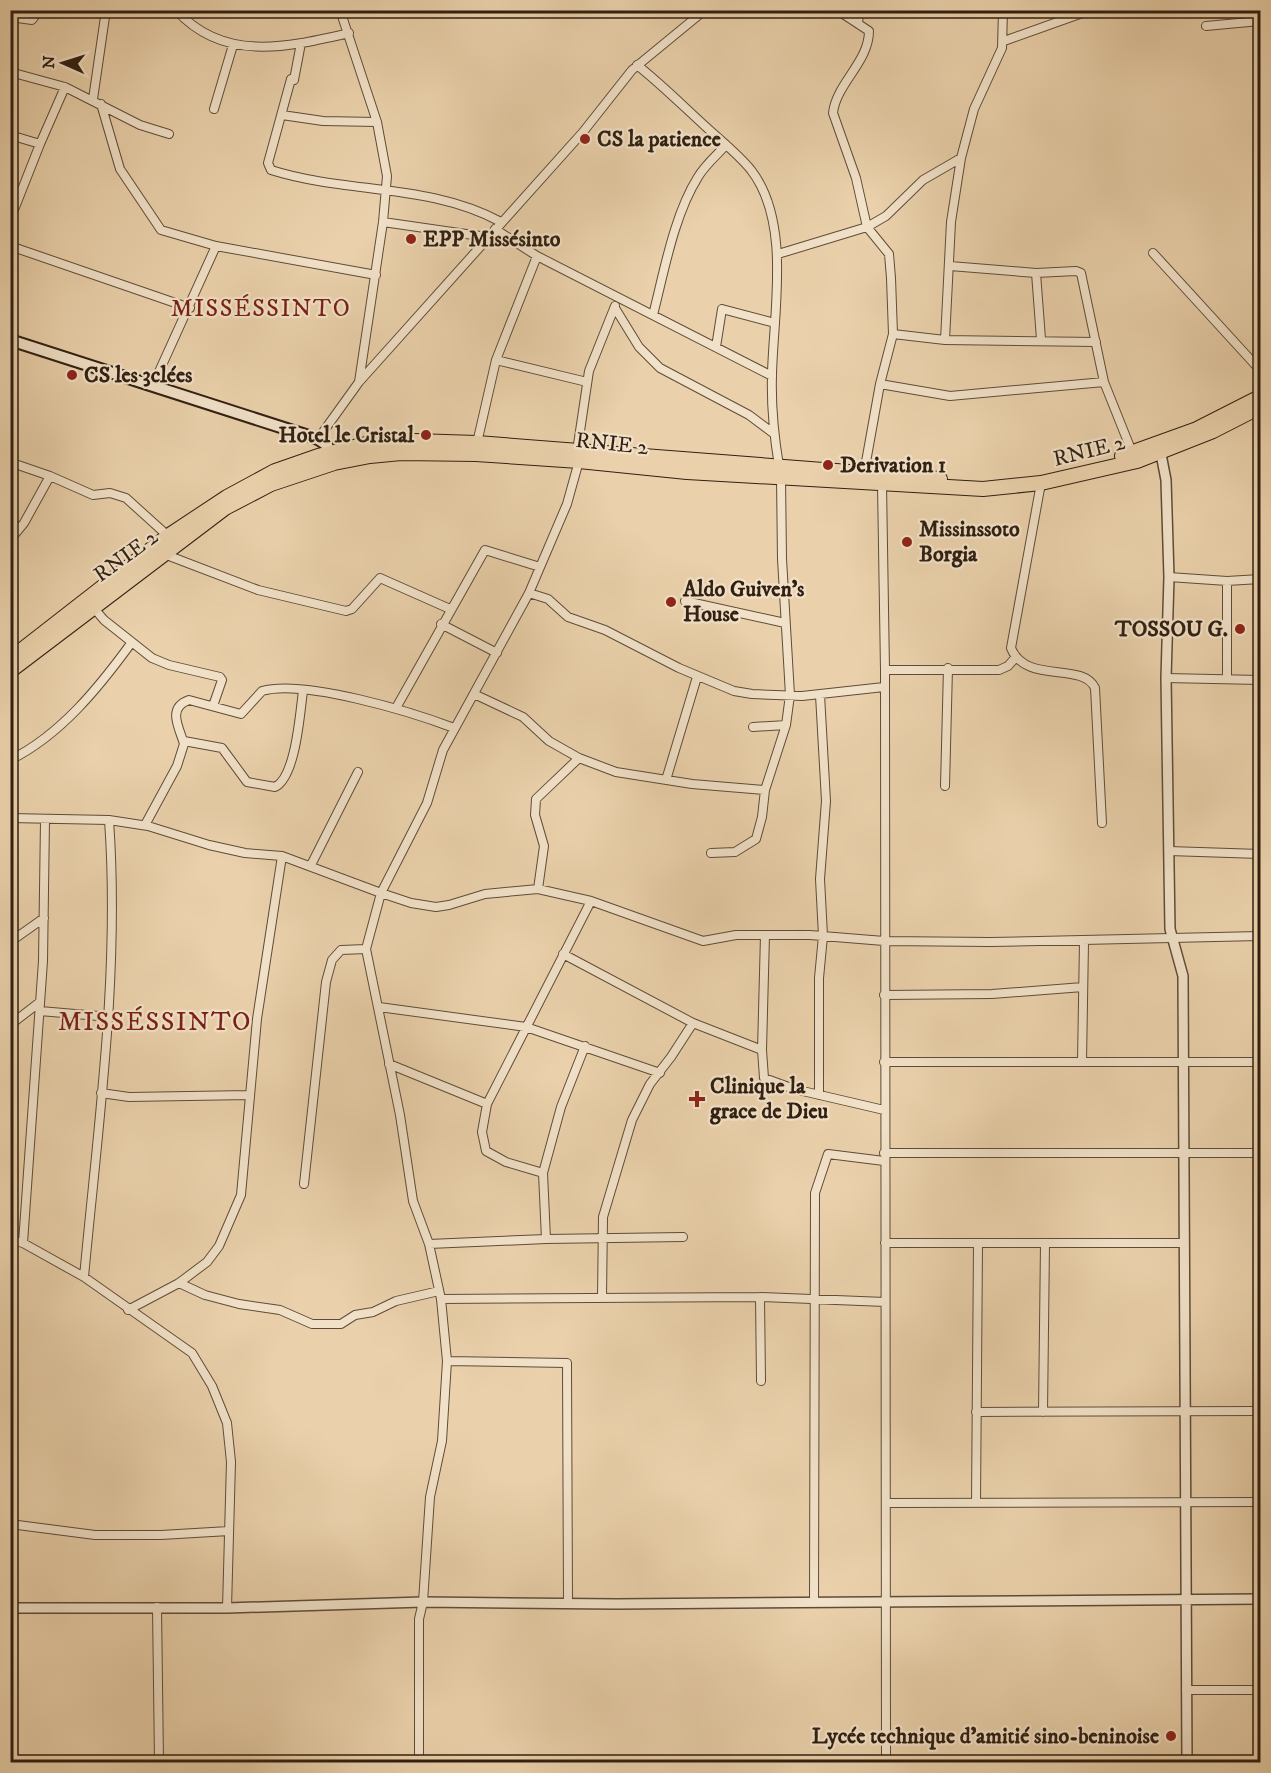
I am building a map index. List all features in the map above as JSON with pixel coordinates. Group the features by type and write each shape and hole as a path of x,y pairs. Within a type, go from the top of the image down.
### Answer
{"highway":[{"name":"RNIE 2","path":"10,671 225,508 271,484 370,443 414,441 477,443 687,472 780,472 968,480 1010,479 1067,471 1132,452 1160,448 1260,397"},
{"name":"RNIE 2","path":"780,472 882,484 983,489 1041,483 1213,431 1260,407"},
{"name":"RNIE 2","path":"10,659 168,536 227,496 300,462 400,453 578,456"}],"main road":[{"path":"10,340 318,439 327,445 332,458"}],"street":[{"path":"10,17 32,20 39,10"},
{"path":"93,99 106,10"},
{"path":"176,10 200,32 233,45 253,47 301,43 349,33"},
{"path":"340,10 377,122 387,176 376,274 359,382"},
{"path":"318,439 359,382 583,132 637,64 705,10"},
{"path":"837,10 869,31 859,61 834,104 833,113 856,178 867,227 889,254 893,334 880,384 864,474"},
{"path":"858,22 860,10"},
{"path":"945,339 951,222 961,158 974,109 1004,41 1003,10"},
{"path":"1004,41 1091,10"},
{"path":"1206,26 1260,21"},
{"path":"301,43 294,80 291,79 268,163 271,170 308,179 386,188 465,204 501,222"},
{"path":"214,109 233,45"},
{"path":"637,64 667,88 751,171 761,187 778,254 772,376 773,434 780,472 785,624 790,695 786,725 765,790 762,817 756,839 735,852 711,853"},
{"path":"10,72 65,87 93,99 140,125 169,134"},
{"path":"10,220 65,87"},
{"path":"101,104 120,169 161,231 216,246 376,274"},
{"path":"282,115 323,121 377,122"},
{"path":"10,135 40,144"},
{"path":"653,315 673,243 690,194 703,170 726,145"},
{"path":"778,254 867,227 886,216 923,180 961,158"},
{"path":"383,222 487,237"},
{"path":"495,229 537,256 618,299 772,376"},
{"path":"10,246 190,308"},
{"path":"153,385 190,308 216,246"},
{"path":"1153,253 1260,370"},
{"path":"477,443 496,360 537,256"},
{"path":"950,266 1036,273 1076,271 1081,273 1104,382 1132,452"},
{"path":"1036,273 1041,339"},
{"path":"419,1762 418,1618 423,1602 430,1497 442,1441 447,1361 440,1295 429,1244 413,1201 400,1115 366,949 381,893 427,803 442,750 529,593 567,504 578,456 587,382 618,299"},
{"path":"615,308 639,347 660,368 749,415 773,434"},
{"path":"716,347 722,309 775,323"},
{"path":"893,334 945,339 1041,339 1096,342"},
{"path":"496,360 587,382"},
{"path":"880,384 950,396 1104,382"},
{"path":"1160,448 1166,480 1168,577 1166,678 1171,937 1183,976 1187,1762"},
{"path":"10,466 18,465 50,476 93,495 110,494 126,498 168,536"},
{"path":"10,540 20,531 50,476"},
{"path":"1041,483 1011,648 1016,658 1039,670 1082,676 1095,688 1102,823"},
{"path":"882,484 885,670 886,1762"},
{"path":"152,549 258,590 346,611 352,609 380,578 450,609"},
{"path":"396,708 484,550 540,567"},
{"path":"1168,577 1227,581 1260,579"},
{"path":"1227,581 1227,679"},
{"path":"529,593 548,599 568,617 605,630 697,677 752,694 820,695 884,687"},
{"path":"685,601 785,624"},
{"path":"93,607 152,658 169,666 220,677 222,680 213,706"},
{"path":"441,624 497,653"},
{"path":"10,760 41,742 57,727 104,677 132,642"},
{"path":"885,670 948,668 999,670 1008,666 1016,658"},
{"path":"945,786 948,668"},
{"path":"666,780 697,677"},
{"path":"1166,678 1260,680"},
{"path":"145,825 177,766 184,741 175,723 179,707 189,700 241,714 262,691 303,691 396,708 454,728"},
{"path":"184,741 222,748 247,782 275,787 284,780 294,753 303,691"},
{"path":"474,694 523,717 549,741 579,758 616,772 666,780 765,790"},
{"path":"819,1095 819,978 823,936 820,879 826,781 820,695"},
{"path":"753,727 786,725"},
{"path":"538,889 544,846 535,814 536,799 579,758"},
{"path":"311,864 358,772"},
{"path":"10,818 109,820 145,825 208,845 244,853 282,856 311,864 381,893 411,903 436,907 484,894 538,889 591,901 696,940 765,934 884,941 1084,942 1171,937 1260,936"},
{"path":"23,1243 40,1006 45,820"},
{"path":"84,1277 110,1017 113,880 109,820"},
{"path":"1169,851 1260,854"},
{"path":"128,1310 178,1282 207,1262 219,1246 241,1195 259,1010 282,856"},
{"path":"543,1173 513,1165 486,1150 482,1132 487,1104 591,901"},
{"path":"10,942 44,918"},
{"path":"765,934 762,1050 764,1078 819,1095 884,1110"},
{"path":"1082,1062 1084,942"},
{"path":"304,1184 327,982 332,960 341,950 366,949"},
{"path":"563,954 693,1023 762,1050"},
{"path":"884,995 992,994 1083,987"},
{"path":"10,1025 40,1006 110,1017"},
{"path":"379,1007 526,1027 660,1073"},
{"path":"602,1298 602,1239 606,1201 638,1104 693,1023"},
{"path":"546,1239 543,1173 561,1107 585,1046"},
{"path":"884,1062 1260,1062"},
{"path":"389,1064 487,1104"},
{"path":"101,1093 129,1097 249,1095"},
{"path":"814,1601 816,1299 814,1198 826,1156 831,1153 884,1157 1260,1153"},
{"path":"429,1244 683,1237"},
{"path":"10,1240 23,1243 84,1277 192,1353 212,1386 228,1432 231,1462 227,1608"},
{"path":"885,1243 1184,1243"},
{"path":"1044,1412 1046,1243"},
{"path":"976,1503 978,1244"},
{"path":"178,1282 205,1295 239,1304 280,1310 312,1324 341,1324 355,1315 375,1311 399,1300 440,1295 602,1298 760,1297 885,1302"},
{"path":"760,1297 761,1381"},
{"path":"447,1361 567,1363 568,1602"},
{"path":"976,1412 1260,1411"},
{"path":"886,1503 1260,1502"},
{"path":"10,1524 95,1535 161,1535 230,1530"},
{"path":"10,1608 227,1608 423,1602 1260,1599"},
{"path":"157,1607 159,1762"},
{"path":"1186,1690 1260,1690"}],"place":[{"name":"CS la patience","path":"585,139"},
{"name":"EPP Missésinto","path":"411,239"},
{"name":"CS les 3clées","path":"72,375"},
{"name":"Hotel le Cristal","path":"426,435"},
{"name":"Derivation 1","path":"828,465"},
{"name":"Missinssoto Borgia","path":"907,542"},
{"name":"Aldo Guiven's House","path":"671,602"},
{"name":"TOSSOU G.","path":"1240,629"},
{"name":"Clinique la grace de Dieu","path":"697,1099"},
{"name":"Lycée technique d’amitié sino-beninoise","path":"1171,1736"}],"district":[{"name":"MISSÉSSINTO","path":"261,309"},
{"name":"MISSÉSSINTO","path":"155,1022"}]}
